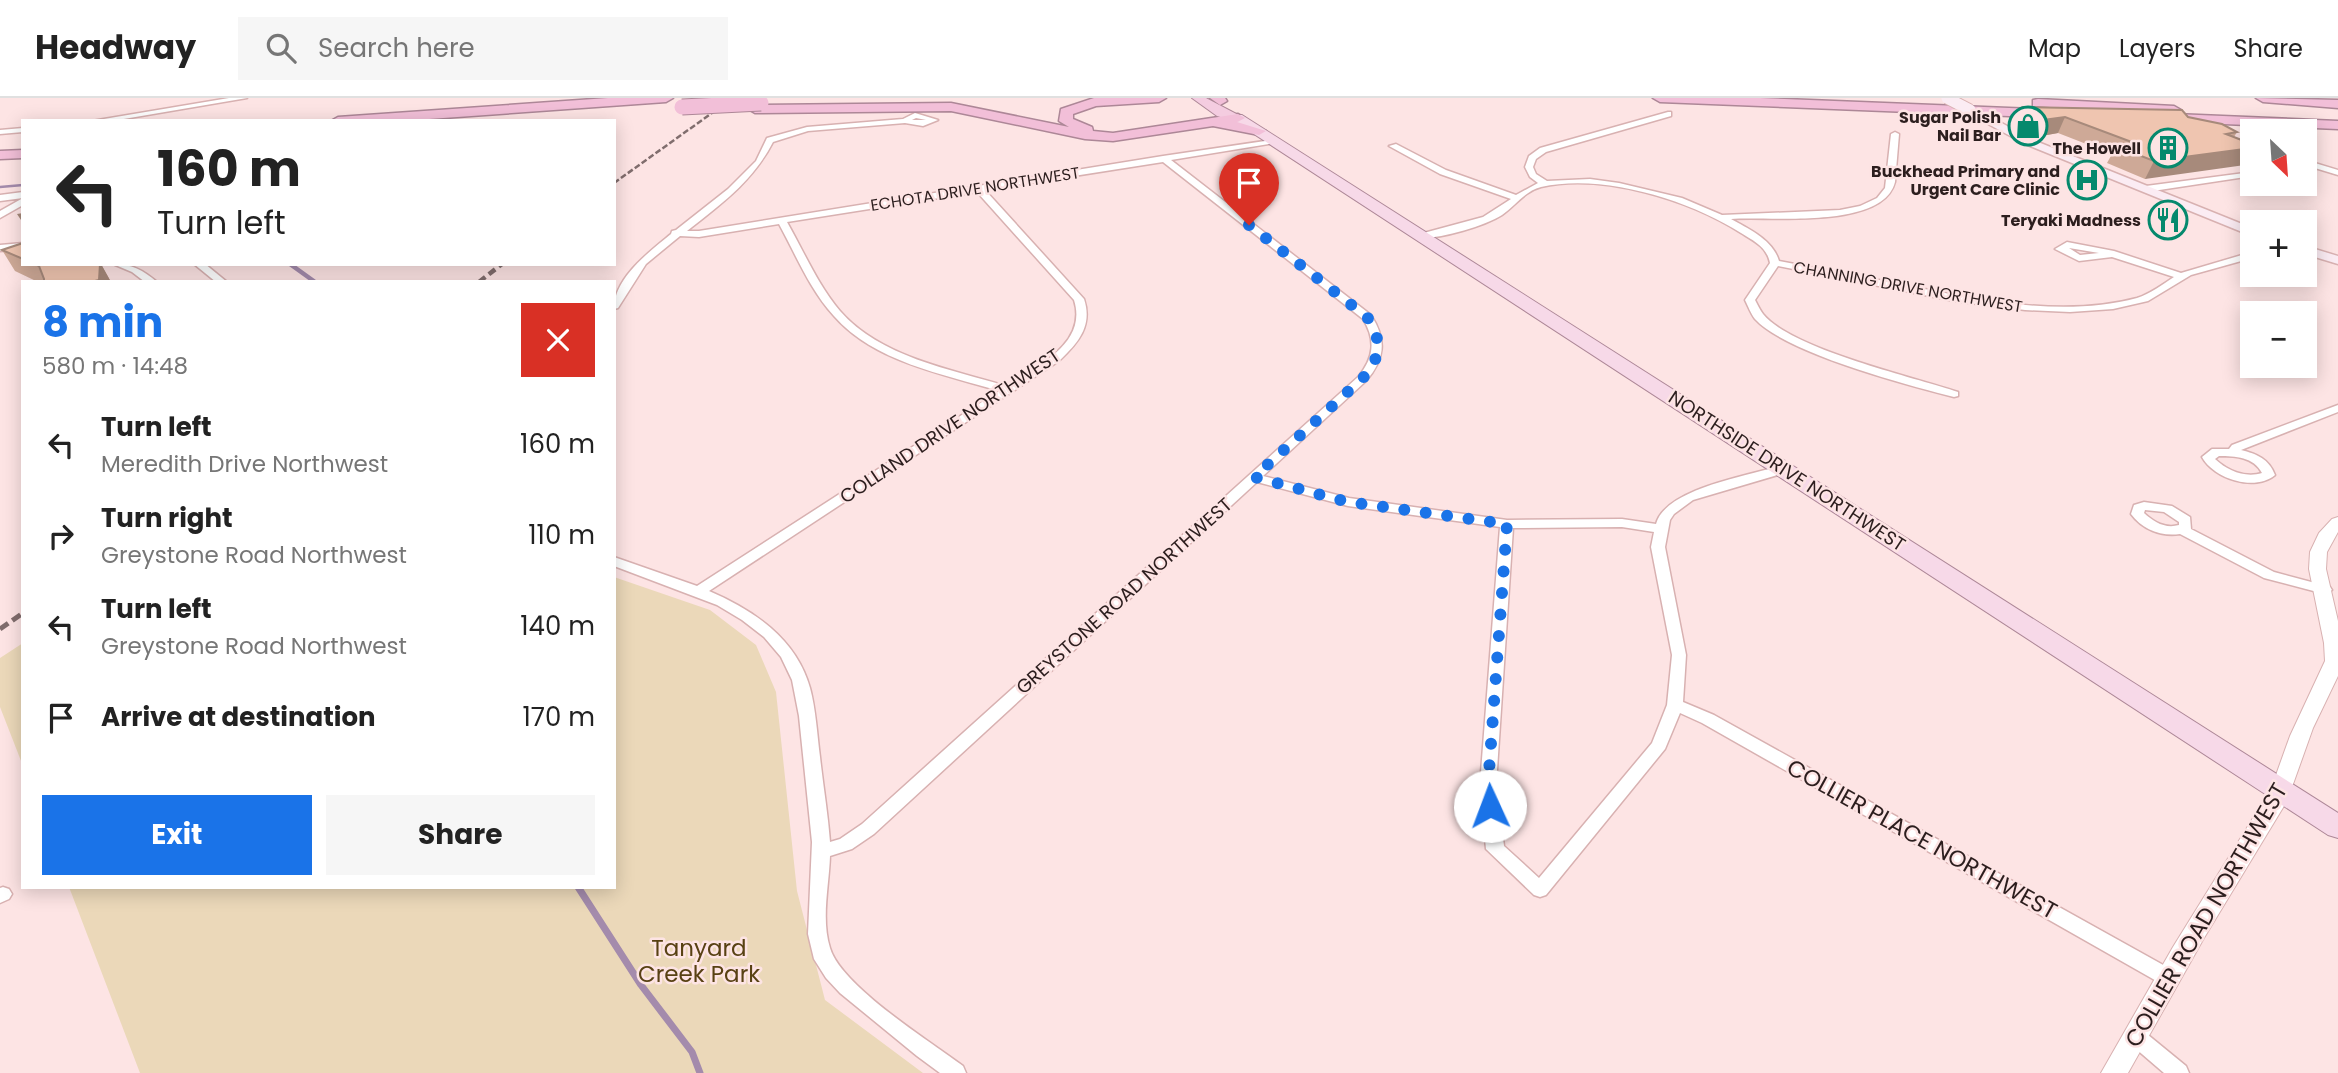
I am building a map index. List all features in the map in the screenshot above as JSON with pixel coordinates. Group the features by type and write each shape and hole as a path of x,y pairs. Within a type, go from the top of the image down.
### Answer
{"highway":[{"path":"371,119 433,110 596,98"},
{"path":"371,119 666,98"},
{"path":"520,119 871,98"},
{"path":"1159,98 1082,104 1069,110 1064,118 1081,129 1111,132 1190,122 1203,116 1216,104"},
{"path":"1660,98 2338,123"},
{"path":"1900,98 2338,123"},
{"path":"2159,98 2189,100"},
{"path":"2256,101 2338,104"},
{"path":"2256,101 2338,110"},
{"path":"1210,123 1216,104"},
{"path":"1190,122 1216,104"},
{"path":"758,106 951,107 1098,136 1127,136 1210,123 1267,136"},
{"path":"1918,108 1994,124 2000,116 2011,113"},
{"path":"0,142 21,141"},
{"path":"0,155 21,154"}],"main road":[{"path":"1947,98 2046,149 2240,227"},
{"name":"NORTHSIDE DRIVE NORTHWEST","path":"1216,104 2338,827"},
{"path":"2317,254 2338,260"}],"street":[{"path":"109,119 243,98"},
{"path":"1545,184 1533,175 1529,167 1532,158 1543,150 1668,114"},
{"path":"616,303 642,262 675,233 732,191 760,162 767,143 777,137 807,129 905,121"},
{"path":"0,132 21,130"},
{"path":"1724,217 1821,215 1866,207 1882,198 1889,188 1895,135"},
{"name":"ECHOTA DRIVE NORTHWEST","path":"675,233 699,234 1163,158 1267,136"},
{"path":"1392,146 1443,172 1517,198"},
{"name":"GREYSTONE ROAD NORTHWEST","path":"821,852 846,844 868,829 1370,370 1376,360 1379,340 1367,317 1357,307 1163,158"},
{"path":"2317,167 2338,173"},
{"path":"2146,189 2240,176"},
{"name":"CHANNING DRIVE NORTHWEST","path":"1423,236 1484,220 1528,189 1545,184 1586,183 1632,188 1684,201 1724,217 1766,246 1775,263 1954,298 2046,309 2093,308 2131,303 2156,294 2181,276 2240,258"},
{"name":"COLLAND DRIVE NORTHWEST","path":"696,593 1055,359 1072,344 1082,326 1082,307 1073,291 978,188"},
{"path":"0,198 21,195"},
{"path":"0,215 21,202"},
{"path":"782,220 831,306 849,326 896,353 1008,390"},
{"path":"0,248 21,246"},
{"path":"2109,255 2181,276"},
{"path":"1775,263 1750,300 1752,309 1761,321 1784,335 1844,360 1954,394"},
{"path":"124,266 149,280"},
{"path":"202,266 219,280"},
{"path":"2233,452 2236,448 2338,408"},
{"path":"1507,524 1488,785 1494,849 1540,890 1659,745 1675,705 1679,655 1658,547 1659,529 1669,511 1688,497 1784,469"},
{"path":"1254,477 1348,502 1507,524 1622,523 1659,529"},
{"name":"COLLIER ROAD NORTHWEST","path":"2114,1073 2167,977 2282,790 2303,728 2326,684 2335,658 2334,618 2317,559 2319,544 2327,531 2338,522"},
{"path":"2183,530 2269,575 2325,590"},
{"path":"616,562 729,606 755,621 776,639 793,664 805,698 821,852 817,929 825,961 843,984 956,1073"},
{"name":"COLLIER PLACE NORTHWEST","path":"1675,705 1707,719 2167,977"},
{"path":"2135,1036 2179,1073"}],"green space":[{"name":"Tanyard Creek Park","path":"616,578 710,610 756,645 776,692 797,891 825,1000 923,1073 140,1073 70,889 616,889"},
{"path":"21,644 21,761 0,707 0,658"}],"building":[{"path":"2024,107 2182,110 2188,117 2222,124 2237,132 2226,134 2240,139 2240,150 2154,161 2115,146 2137,144 2065,117 2043,120"},
{"path":"21,244 21,258 2,250"},
{"path":"39,266 100,266 99,280 44,279"}],"waterway":[{"path":"0,187 21,185"},
{"path":"293,266 312,280"},
{"path":"579,889 641,985 692,1052 700,1073"}],"railway":[{"path":"616,182 733,98"},
{"path":"482,280 499,266"},
{"path":"0,629 21,614"}],"place":[{"name":"Sugar Polish Nail Bar","path":"2028,126"},
{"name":"The Howell","path":"2168,148"},
{"name":"Buckhead Primary and Urgent Care Clinic","path":"2087,180"},
{"name":"Teryaki Madness","path":"2168,220"}],"route":[{"path":"1249,225 1357,307 1375,328 1379,340 1376,360 1362,379 1254,477 1283,487 1348,502 1507,524 1488,785 1490,806"}]}
